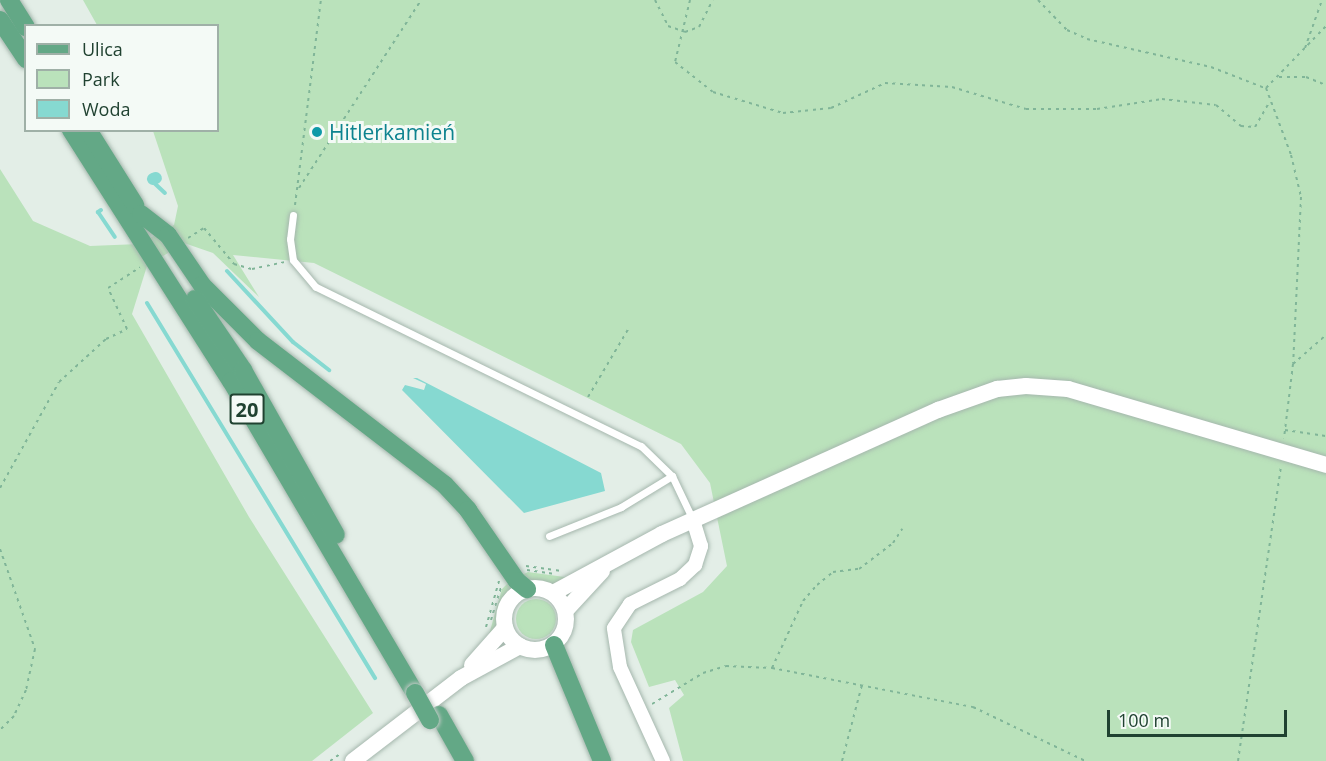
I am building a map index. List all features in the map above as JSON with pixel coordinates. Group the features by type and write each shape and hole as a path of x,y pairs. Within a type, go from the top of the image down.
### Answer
{"main road":[{"path":"9,0 24,24"},
{"path":"0,20 24,56"},
{"name":"20","path":"72,132 231,381 420,691"},
{"name":"20","path":"89,132 243,370 435,718 454,761"},
{"path":"141,214 168,235 220,306 283,363 445,485 468,510 517,581 527,589"},
{"path":"554,645 602,761"},
{"name":"20","path":"435,718 465,761"}],"street":[{"path":"461,678 505,628 508,603 527,589 553,593 693,520 938,410 997,389 1026,386 1068,389 1326,465"},
{"path":"663,761 615,652 614,628 630,604 680,579 695,565 701,546 693,520"},
{"path":"566,610 609,564"},
{"path":"505,628 519,646 534,650 554,645 565,631 566,610 553,593"},
{"path":"350,754 461,678 519,646"}],"lane":[{"path":"293,215 290,239 293,260 316,287 641,446 672,476 693,520"},
{"path":"549,536 621,507 672,476"}],"path":[{"path":"293,215 299,188 321,0"},
{"path":"299,188 421,0"},
{"path":"655,0 668,26 684,33 699,27 713,0"},
{"path":"690,0 684,33 675,62 713,92 783,113 831,108 885,83 952,87 1026,110 1097,109 1162,99 1216,105 1241,126 1255,127 1269,103"},
{"path":"1038,0 1067,30 1087,39 1211,68 1266,88"},
{"path":"1304,51 1322,0"},
{"path":"1266,88 1326,26"},
{"path":"1279,77 1306,77 1326,85"},
{"path":"1238,761 1283,453 1293,364 1301,197 1291,155 1269,103 1266,88"},
{"path":"179,243 204,228 234,264 252,269 293,260"},
{"path":"0,488 59,382 106,339 127,328 108,288 146,263"},
{"path":"588,397 630,326"},
{"path":"1293,364 1326,335"},
{"path":"1285,430 1326,436"},
{"path":"772,668 802,601 833,572 859,569 893,543 902,529"},
{"path":"0,549 35,649 26,690 14,716 0,730"},
{"path":"520,566 566,571"},
{"path":"501,578 486,632 501,586 508,580"},
{"path":"641,710 703,673 742,665 772,668 973,707 1085,761"},
{"path":"842,761 862,685"},
{"path":"330,761 350,754"},
{"path":"338,761 350,754"}],"green space":[{"path":"83,0 1326,0 1326,761 683,761 669,708 684,695 675,680 649,687 631,642 633,630 703,592 727,566 710,483 681,444 314,263 233,255 259,297 213,253 184,243 147,266 132,314 249,517 373,713 312,761 0,761 0,169 33,221 90,246 139,244 174,225 178,206 153,132 219,132 219,24 96,24"},
{"path":"528,572 572,578 552,587 520,576"},
{"path":"509,582 514,590 505,600 499,627 486,645 502,589"},
{"path":"536,599 550,605 556,619 550,633 536,639 522,633 516,619 522,605"}],"water":[{"path":"413,378 417,378 601,473 605,491 524,513 402,390 405,385 424,390 426,384"}],"waterway":[{"path":"151,180 165,193"},
{"path":"101,210 98,212 115,237"},
{"path":"227,271 293,342 329,370"},
{"path":"147,303 375,678"}],"place":[{"name":"Hitlerkamień","path":"317,132"}]}
